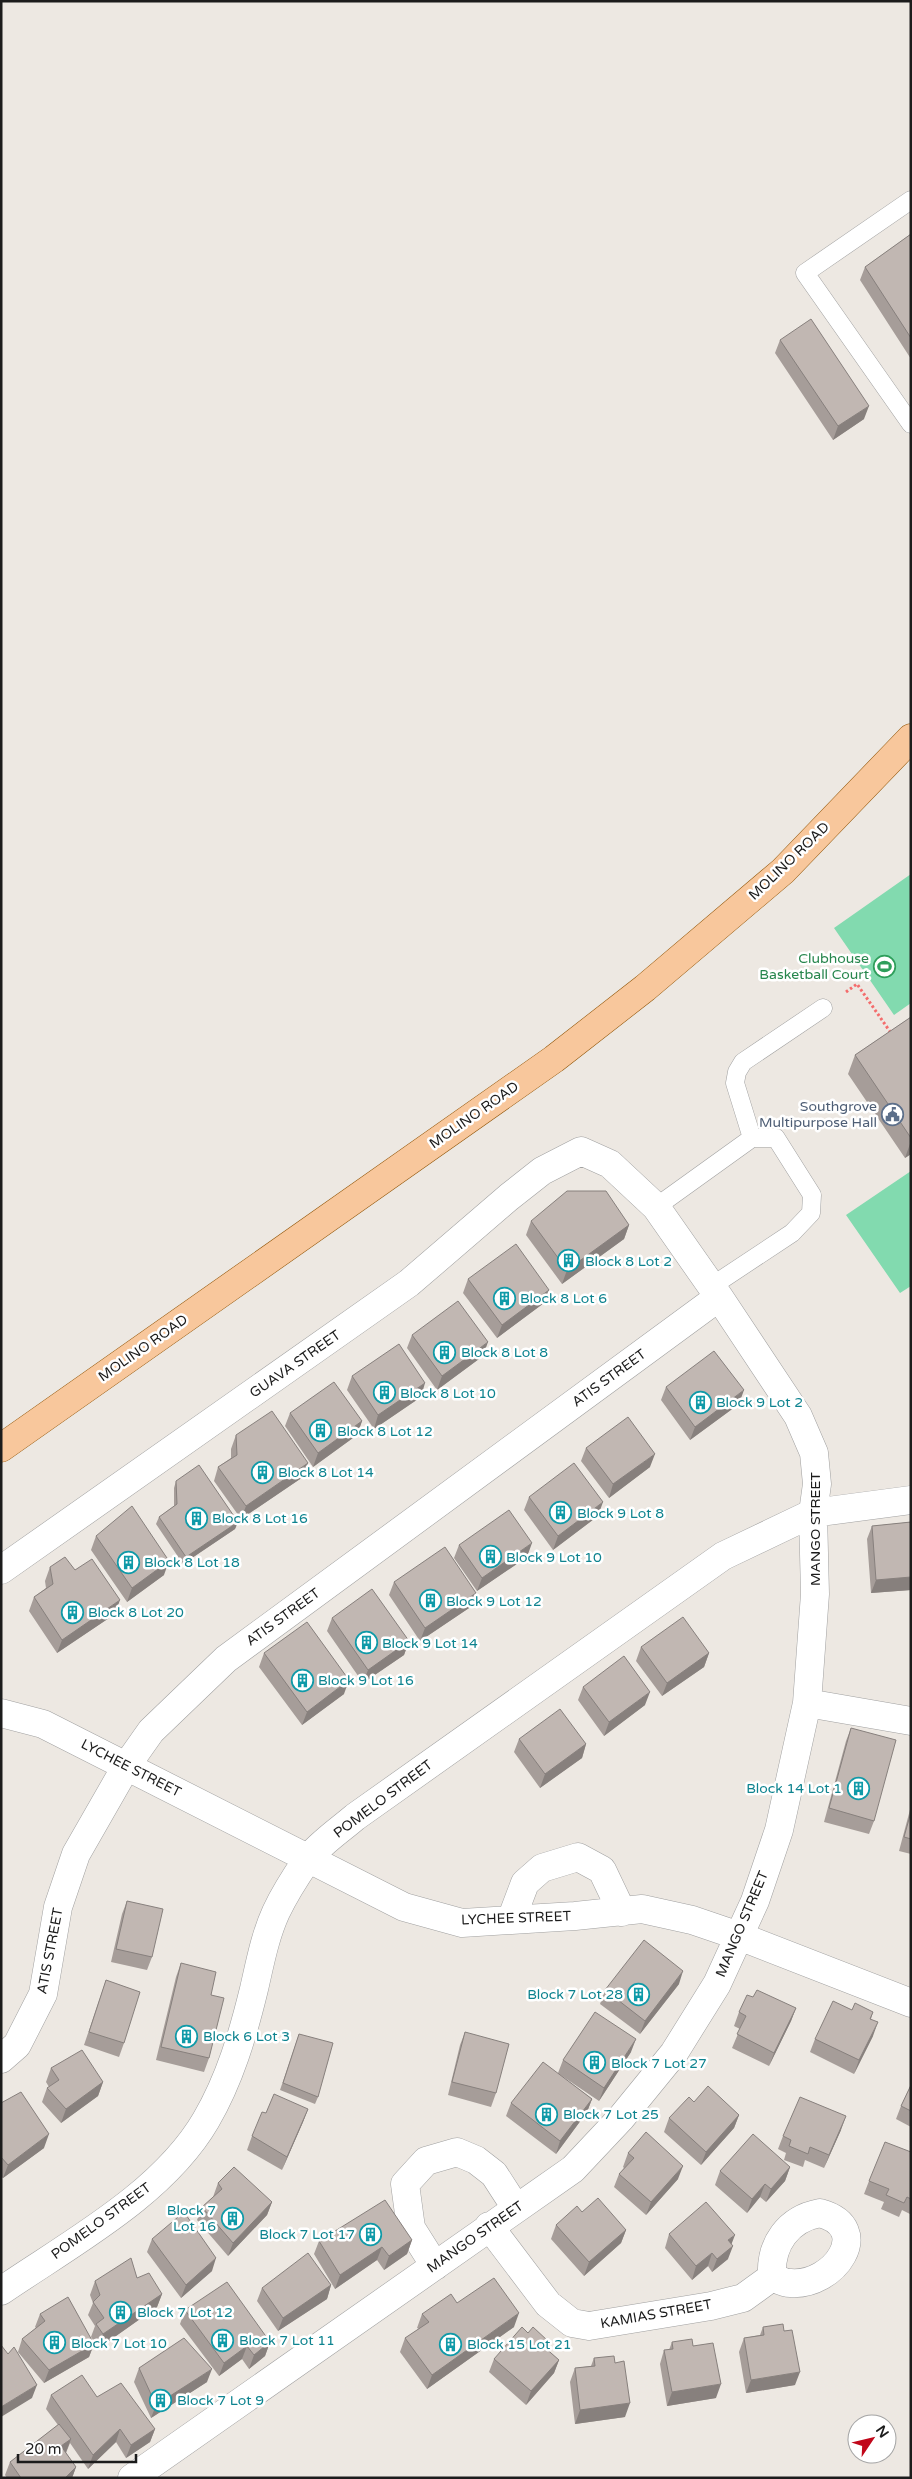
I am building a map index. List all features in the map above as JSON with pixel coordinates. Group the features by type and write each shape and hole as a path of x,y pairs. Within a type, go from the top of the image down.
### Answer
{"main road":[{"name":"MOLINO ROAD","path":"1,1448 554,1058 645,988 783,871 911,738"}],"street":[{"name":"MANGO STREET","path":"132,2478 435,2266 489,2226 573,2169 621,2118 674,2053 717,1984 755,1901 779,1830 807,1703 815,1594 814,1512 817,1484 814,1453 798,1416 716,1291 656,1207 610,1164 581,1151"},
{"name":"GUAVA STREET","path":"1,1570 409,1283 509,1196 542,1171 581,1151"},
{"name":"ATIS STREET","path":"1,2059 17,2045 43,1994 58,1907 76,1854 127,1765 150,1731 226,1659 716,1291"},
{"name":"POMELO STREET","path":"1,2291 135,2199 163,2175 206,2121 223,2087 240,2043 263,1948 276,1912 308,1859 355,1817 723,1556 814,1512 911,1500"},
{"path":"807,1703 911,1721"},
{"name":"LYCHEE STREET","path":"1,1713 43,1724 404,1907 462,1923 642,1910 692,1920 739,1936 911,2003"},
{"path":"511,1920 525,1883 542,1868 578,1857 602,1870 622,1912"},
{"path":"435,2266 411,2228 405,2184 426,2161 457,2152 476,2160 494,2174 516,2208"},
{"name":"KAMIAS STREET","path":"489,2226 548,2304 572,2323 589,2326 711,2306 743,2298 772,2277"}],"lane":[{"path":"911,200 805,274 911,424"},
{"path":"752,1138 735,1082 737,1072 743,1062 822,1008"},
{"path":"656,1207 752,1138 776,1138 812,1195 811,1213 792,1233 716,1291"}],"path":[{"path":"822,1008 857,984 891,1034 898,1029"}],"green space":[{"name":"Clubhouse Basketball Court","path":"911,874 911,1003 894,1015 834,928"},
{"path":"911,1171 911,1286 900,1293 846,1215"}],"building":[{"path":"911,234 911,338 865,267"},
{"path":"811,319 869,406 838,426 780,340"},
{"name":"Southgrove Multipurpose Hall","path":"911,1017 911,1138 855,1055"},
{"name":"Block 8 Lot 2","path":"567,1191 606,1191 629,1225 567,1270 531,1221"},
{"name":"Block 8 Lot 6","path":"516,1244 549,1290 502,1325 468,1279"},
{"name":"Block 8 Lot 8","path":"458,1301 488,1342 442,1376 412,1335"},
{"name":"Block 8 Lot 10","path":"399,1344 425,1383 378,1415 352,1376"},
{"name":"Block 9 Lot 2","path":"714,1351 744,1390 695,1427 666,1387"},
{"name":"Block 8 Lot 12","path":"334,1382 362,1421 318,1453 290,1413"},
{"name":"Block 8 Lot 14","path":"272,1411 308,1463 246,1506 218,1467 237,1455 236,1435"},
{"path":"628,1417 655,1454 613,1484 586,1448"},
{"name":"Block 9 Lot 8","path":"574,1463 603,1502 558,1536 529,1497"},
{"name":"Block 8 Lot 16","path":"199,1465 238,1522 186,1557 159,1517 177,1504 176,1481"},
{"name":"Block 8 Lot 18","path":"132,1506 169,1561 132,1588 96,1536"},
{"name":"Block 9 Lot 10","path":"509,1510 532,1543 482,1578 459,1545"},
{"path":"911,1522 911,1577 876,1580 872,1526"},
{"name":"Block 9 Lot 12","path":"445,1547 476,1593 425,1628 394,1582"},
{"name":"Block 8 Lot 20","path":"65,1557 75,1570 92,1559 120,1600 62,1640 34,1597 53,1584 50,1567"},
{"name":"Block 9 Lot 14","path":"372,1589 409,1641 368,1670 332,1618"},
{"path":"683,1617 709,1653 667,1683 641,1647"},
{"name":"Block 9 Lot 16","path":"307,1622 349,1680 307,1712 264,1653"},
{"path":"624,1656 650,1692 609,1722 583,1687"},
{"path":"560,1709 586,1744 545,1774 519,1739"},
{"name":"Block 14 Lot 1","path":"851,1728 896,1740 874,1821 829,1808"},
{"path":"911,1812 911,1839 904,1837"},
{"path":"127,1901 163,1909 152,1957 116,1949"},
{"name":"Block 7 Lot 28","path":"644,1940 683,1971 645,2021 605,1990"},
{"name":"Block 6 Lot 3","path":"181,1963 216,1972 211,1995 224,1998 209,2058 161,2047"},
{"path":"106,1980 140,1992 124,2043 89,2032"},
{"path":"757,1990 796,2008 774,2053 737,2034 746,2016 739,2012 747,1995 753,1997"},
{"path":"833,2001 852,2010 855,2003 873,2012 870,2019 878,2022 859,2060 815,2039"},
{"name":"Block 7 Lot 27","path":"595,2012 636,2039 604,2088 563,2060"},
{"path":"465,2032 509,2044 496,2093 452,2082"},
{"path":"299,2034 333,2043 318,2097 283,2083"},
{"path":"82,2050 103,2082 66,2109 47,2088 59,2080 51,2068"},
{"name":"Block 7 Lot 25","path":"543,2062 592,2099 560,2141 511,2103"},
{"path":"911,2085 911,2111 901,2106"},
{"path":"708,2086 739,2115 706,2152 669,2118 689,2097 694,2102"},
{"path":"21,2092 49,2134 8,2165 1,2157 1,2103"},
{"path":"274,2094 308,2109 287,2157 252,2136 262,2112 266,2113"},
{"path":"800,2097 846,2116 829,2155 810,2147 808,2154 789,2146 791,2140 783,2136"},
{"path":"646,2132 683,2166 651,2202 619,2174 634,2158 628,2153"},
{"path":"753,2134 790,2167 771,2189 765,2184 752,2199 720,2171"},
{"path":"885,2142 911,2152 911,2199 907,2197 904,2203 886,2195 889,2189 869,2181"},
{"name":"Block 7 Lot 16","path":"234,2167 272,2202 233,2243 202,2207 222,2189 218,2183"},
{"path":"598,2198 626,2230 589,2262 556,2225 577,2206 582,2212"},
{"name":"Block 7 Lot 17","path":"385,2200 412,2240 389,2256 382,2247 340,2275 319,2241"},
{"path":"706,2202 735,2235 728,2240 733,2246 717,2259 712,2253 696,2266 669,2234"},
{"path":"184,2212 216,2258 186,2285 152,2239"},
{"path":"308,2253 331,2285 283,2318 262,2288"},
{"name":"Block 7 Lot 12","path":"131,2258 137,2278 149,2273 162,2294 103,2334 96,2324 104,2318 93,2302 100,2295 95,2281"},
{"name":"Block 15 Lot 21","path":"494,2278 519,2313 432,2375 405,2338 429,2322 422,2314 451,2294 457,2303"},
{"name":"Block 7 Lot 11","path":"227,2282 270,2342 254,2355 247,2346 224,2363 185,2310"},
{"name":"Block 7 Lot 10","path":"68,2297 94,2344 49,2370 22,2339 45,2321 40,2314"},
{"path":"783,2324 784,2331 792,2330 800,2372 751,2380 744,2338 764,2335 763,2327"},
{"path":"522,2327 528,2333 533,2327 548,2341 543,2346 559,2360 531,2391 494,2359"},
{"name":"Block 7 Lot 9","path":"184,2338 212,2369 156,2405 139,2368"},
{"path":"692,2339 693,2346 713,2343 721,2384 672,2392 664,2350 673,2349 672,2342"},
{"path":"1,2345 8,2354 14,2347 37,2385 1,2407"},
{"path":"614,2356 615,2363 624,2361 630,2403 580,2410 575,2368 595,2366 594,2358"},
{"path":"82,2375 97,2397 121,2383 155,2429 131,2445 120,2429 93,2455 51,2395"},
{"path":"59,2424 71,2439 61,2446 76,2467 65,2478 21,2478 10,2462"}],"place":[{"name":"Clubhouse Basketball Court","path":"885,966"},
{"name":"Southgrove Multipurpose Hall","path":"893,1114"},
{"name":"Block 8 Lot 2","path":"569,1261"},
{"name":"Block 8 Lot 6","path":"504,1298"},
{"name":"Block 8 Lot 8","path":"445,1352"},
{"name":"Block 8 Lot 10","path":"384,1393"},
{"name":"Block 9 Lot 2","path":"700,1402"},
{"name":"Block 8 Lot 12","path":"321,1431"},
{"name":"Block 8 Lot 14","path":"262,1472"},
{"name":"Block 9 Lot 8","path":"561,1513"},
{"name":"Block 8 Lot 16","path":"196,1518"},
{"name":"Block 9 Lot 10","path":"490,1557"},
{"name":"Block 8 Lot 18","path":"128,1562"},
{"name":"Block 9 Lot 12","path":"430,1601"},
{"name":"Block 8 Lot 20","path":"72,1612"},
{"name":"Block 9 Lot 14","path":"366,1643"},
{"name":"Block 9 Lot 16","path":"302,1680"},
{"name":"Block 14 Lot 1","path":"858,1788"},
{"name":"Block 7 Lot 28","path":"639,1994"},
{"name":"Block 6 Lot 3","path":"187,2036"},
{"name":"Block 7 Lot 27","path":"595,2063"},
{"name":"Block 7 Lot 25","path":"547,2114"},
{"name":"Block 7 Lot 16","path":"232,2218"},
{"name":"Block 7 Lot 17","path":"371,2234"},
{"name":"Block 7 Lot 12","path":"121,2312"},
{"name":"Block 7 Lot 11","path":"223,2340"},
{"name":"Block 7 Lot 10","path":"55,2343"},
{"name":"Block 15 Lot 21","path":"451,2344"},
{"name":"Block 7 Lot 9","path":"161,2400"}]}
